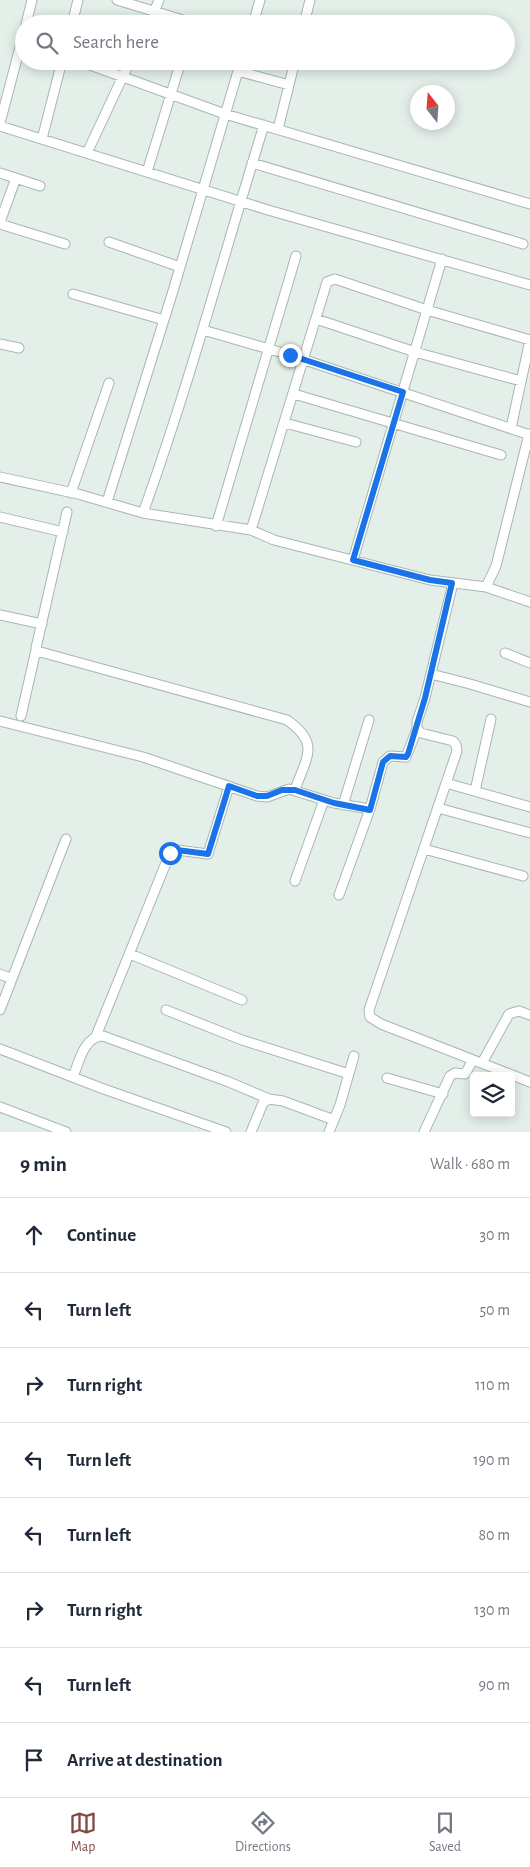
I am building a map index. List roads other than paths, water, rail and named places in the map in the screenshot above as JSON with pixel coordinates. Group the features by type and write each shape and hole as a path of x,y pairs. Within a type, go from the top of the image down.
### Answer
{"street":[{"path":"28,15 32,0"},
{"path":"74,15 78,0"},
{"path":"153,15 159,0"},
{"path":"256,15 260,0"},
{"path":"306,15 310,0"},
{"path":"122,1 165,15"},
{"path":"15,67 0,125 240,201 530,285"},
{"path":"42,139 60,70"},
{"path":"102,70 225,114 530,204"},
{"path":"87,153 126,70"},
{"path":"147,172 178,70"},
{"path":"278,129 293,70"},
{"path":"107,502 164,320 238,71 289,85"},
{"path":"143,513 164,455 203,330 264,125"},
{"path":"252,163 523,244"},
{"path":"0,173 40,186"},
{"path":"16,178 1,226 65,244"},
{"path":"109,242 180,267"},
{"path":"216,526 296,256"},
{"path":"353,560 442,259"},
{"path":"251,530 294,394 326,282 335,279 427,310 530,340 511,428"},
{"path":"74,294 164,320"},
{"path":"316,319 415,352 521,381"},
{"path":"203,330 304,360 529,434 496,566 486,587"},
{"path":"0,344 19,348"},
{"path":"71,492 108,383"},
{"path":"294,394 501,455"},
{"path":"285,423 356,442"},
{"path":"0,477 71,492 143,513 251,530 274,540 430,580 486,587 530,602"},
{"path":"21,716 68,512"},
{"path":"0,518 63,532"},
{"path":"340,895 370,810 383,762 390,756 406,757 417,729 417,722 431,674 452,583"},
{"path":"0,615 42,624"},
{"path":"36,650 287,720 304,734 308,744 308,752 295,790"},
{"path":"505,653 530,662"},
{"path":"431,674 530,702"},
{"path":"475,791 491,719"},
{"path":"343,805 369,720"},
{"path":"0,721 144,757 257,796 267,796 282,790 295,790 324,800 370,810"},
{"path":"417,729 421,732 453,741 456,745 456,751 370,1010 370,1017 381,1024 530,1082"},
{"path":"446,783 530,807"},
{"path":"96,1036 170,853 177,850 208,854 229,786"},
{"path":"295,881 324,800"},
{"path":"438,808 530,834"},
{"path":"0,1010 66,839"},
{"path":"424,849 523,876"},
{"path":"130,954 242,1000"},
{"path":"0,974 12,979"},
{"path":"166,1010 242,1040 349,1074"},
{"path":"424,1132 452,1074 465,1074 477,1062 509,1014 519,1011 530,1016"},
{"path":"72,1077 88,1041 96,1036 103,1036 270,1099 283,1101 334,1120"},
{"path":"0,1050 226,1132"},
{"path":"329,1132 354,1056"},
{"path":"387,1078 443,1094"},
{"path":"251,1132 263,1103 270,1099"},
{"path":"0,1108 66,1132"}]}
